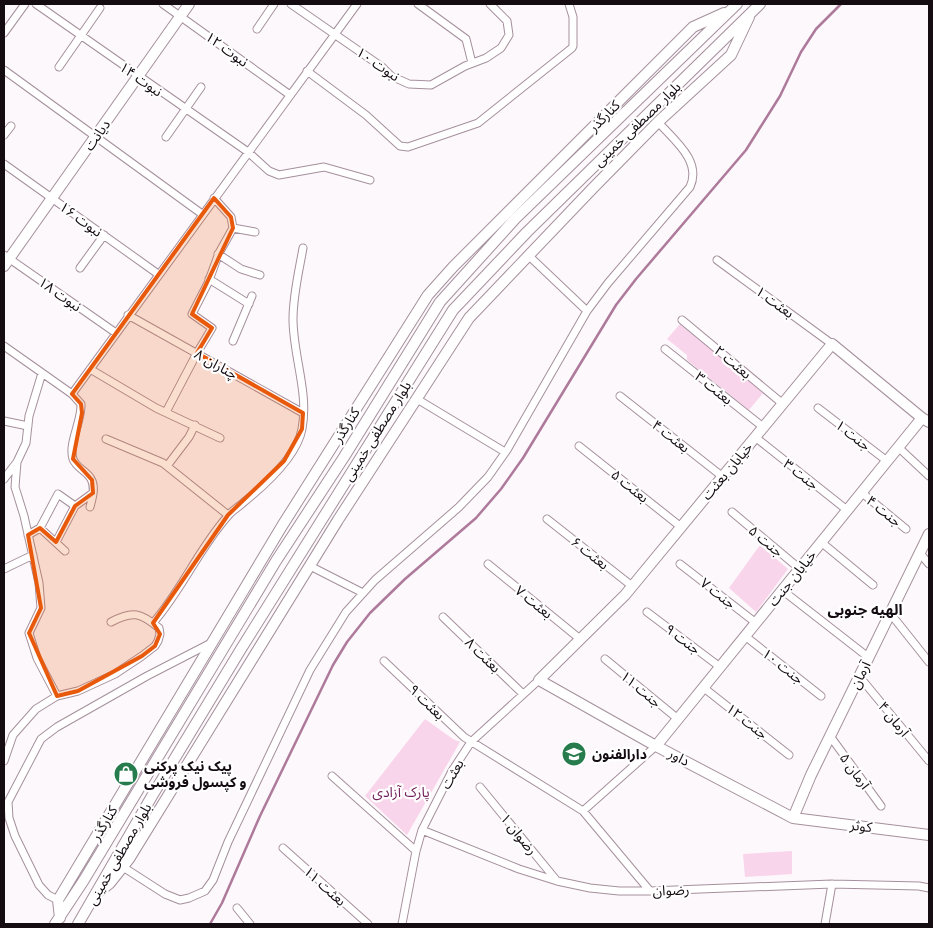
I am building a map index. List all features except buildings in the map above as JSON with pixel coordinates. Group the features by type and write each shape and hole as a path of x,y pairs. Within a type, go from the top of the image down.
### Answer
{"street":[{"path":"4,33 24,4"},
{"name":"نبوت ۱۴","path":"36,4 185,110 248,152 269,171 279,175 324,167 370,180"},
{"name":"نبوت ۱۲","path":"163,4 290,95"},
{"name":"دیانت","path":"6,260 189,4"},
{"path":"257,29 274,4"},
{"name":"نبوت ۱۰","path":"291,4 382,67 391,76 410,84 431,85 472,63 486,58 501,48 509,35 507,21 490,4"},
{"path":"72,394 357,4"},
{"path":"418,4 466,39 472,63"},
{"path":"307,71 366,114 400,146 408,148 478,123 572,48 573,17 569,4"},
{"name":"کنارگذر","path":"58,900 282,526 428,295 453,266 693,27 734,6"},
{"name":"بلوار مصطفی خمینی","path":"58,921 276,562 440,302 515,219 734,6"},
{"path":"94,896 110,883 129,859 310,566 469,318 658,122 731,55 756,7"},
{"name":"بلوار مصطفی خمینی","path":"78,924 152,796 236,657 453,310 527,232 756,7"},
{"path":"59,67 100,8"},
{"path":"4,70 202,214"},
{"path":"166,136 200,87"},
{"path":"123,867 165,894 180,900 205,891 213,880 228,842 310,670 346,612 375,580 459,507 488,477 505,452 588,311 608,283 690,187 694,178 689,156 658,122"},
{"path":"4,135 11,126"},
{"name":"نبوت ۱۶","path":"4,164 158,274"},
{"path":"166,412 212,328 192,314 209,279 218,254 233,228 231,217 214,198"},
{"path":"233,228 255,232"},
{"path":"80,268 104,235"},
{"path":"153,622 175,595 195,560 228,515 245,502 272,476 296,445 302,429 304,396 293,320 294,298 303,248"},
{"path":"218,254 241,269 260,275"},
{"path":"528,255 588,311"},
{"name":"نبوت ۱۸","path":"6,260 116,334"},
{"name":"بعثت ۱","path":"717,260 832,344"},
{"path":"209,279 250,300 233,341"},
{"name":"چناران ۸","path":"128,315 303,413"},
{"name":"بعثت ۲","path":"682,320 783,404"},
{"path":"832,344 926,420"},
{"name":"خیابان بعثت","path":"539,680 632,586 832,344"},
{"path":"4,346 72,394 81,404 82,413 72,451 73,459 77,465 92,480 94,493 90,507"},
{"name":"بعثت ۳","path":"665,349 764,427"},
{"path":"90,368 166,412 220,438"},
{"path":"4,479 17,462 26,443 29,416 42,373"},
{"name":"بعثت ۴","path":"620,396 723,476"},
{"path":"416,399 505,452"},
{"name":"جنت ۱","path":"818,408 887,461"},
{"name":"خیابان جنت","path":"656,746 898,447 926,420"},
{"path":"4,421 28,426"},
{"path":"167,466 189,437 194,425"},
{"name":"جنت ۳","path":"755,437 847,510"},
{"path":"106,439 163,463 228,515"},
{"name":"بعثت ۵","path":"579,446 681,527"},
{"path":"898,447 929,476"},
{"path":"17,462 15,487 39,583 40,608 29,633 37,658 57,696"},
{"name":"جنت ۴","path":"861,492 906,529"},
{"path":"56,542 75,506 94,493"},
{"path":"28,535 40,528 58,494 75,506"},
{"name":"جنت ۵","path":"732,512 800,569"},
{"name":"بعثت ۶","path":"547,519 632,586"},
{"path":"40,528 65,551"},
{"name":"آرمان","path":"794,818 830,736 929,534"},
{"path":"821,542 873,586"},
{"path":"919,552 929,564"},
{"path":"4,569 33,555"},
{"name":"بعثت ۷","path":"488,564 580,639"},
{"name":"جنت ۷","path":"680,564 756,623"},
{"path":"310,566 363,593"},
{"path":"782,590 868,657"},
{"name":"جنت ۹","path":"647,612 720,667"},
{"path":"890,613 929,662"},
{"path":"4,761 13,735 36,709 57,696 78,691 115,674 155,646 160,634 159,628 153,622 146,617 138,615 124,616 111,622"},
{"name":"بعثت ۸","path":"443,617 523,694"},
{"name":"جنت ۱۰","path":"745,636 822,696"},
{"path":"58,921 58,900 48,895 39,885 15,836 9,818 8,802 41,739 57,727 147,676 211,643"},
{"name":"جنت ۱۱","path":"604,659 678,720"},
{"name":"بعثت ۹","path":"384,661 464,737 583,811 650,891"},
{"name":"آرمان ۴","path":"859,676 929,761"},
{"name":"بعثت","path":"402,924 422,830 452,771 471,742 539,680"},
{"name":"داور","path":"539,680 656,746 794,818"},
{"name":"جنت ۱۲","path":"704,688 789,755"},
{"name":"آرمان ۵","path":"830,736 881,806"},
{"path":"583,811 656,746"},
{"path":"332,776 416,851"},
{"name":"رضوان ۱","path":"480,787 558,881"},
{"name":"کوثر","path":"794,818 929,835"},
{"name":"رضوان","path":"422,830 519,869 558,881 590,888 619,891 650,891 832,884 919,886 929,888"},
{"name":"بعثت ۱۱","path":"283,848 368,924"},
{"path":"825,924 832,884"},
{"path":"237,908 250,924"}],"highlighted area":[{"path":"214,198 231,217 233,228 192,314 212,328 197,353 303,413 302,429 284,461 228,515 153,623 160,634 155,646 142,656 78,691 57,696 29,633 41,608 28,535 40,528 56,542 75,506 93,493 92,480 73,459 82,413 81,404 72,394"}],"green space":[{"path":"680,324 764,392 749,410 687,360 687,355 667,339"},
{"path":"760,545 788,569 756,612 729,588"},
{"name":"پارک آزادی","path":"425,719 460,742 407,835 365,796"},
{"path":"792,851 792,874 745,877 743,854"}],"waterway":[{"path":"210,924 222,903 260,816 333,665 347,642 370,613 405,579 476,518 501,489 523,458 616,305 746,150 780,96 801,52 816,29 841,4"}],"place":[{"name":"دارالفنون","path":"574,754"},
{"name":"پیک نیک پرکنی و کپسول فروشی","path":"126,774"}],"district":[{"name":"الهیه جنوبی","path":"865,610"}]}
